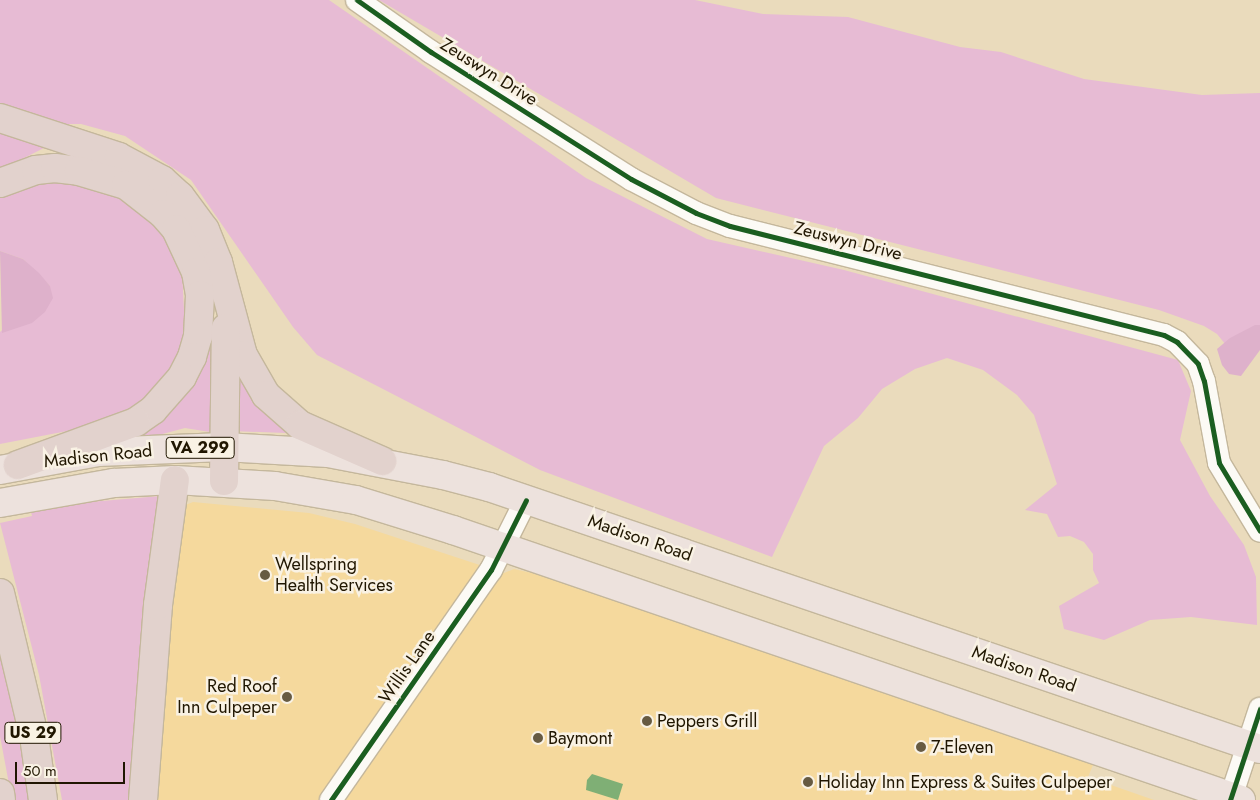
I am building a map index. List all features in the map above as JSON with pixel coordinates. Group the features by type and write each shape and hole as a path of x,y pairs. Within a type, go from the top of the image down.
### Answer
{"highway":[{"path":"0,118 119,157 162,180 180,196 205,230 218,262 243,355 266,395 300,425 382,462"},
{"path":"0,183 36,170 55,168 79,171 126,185 163,214 176,229 196,272 200,295 198,336 192,357 178,382 153,410 136,422 9,467"},
{"path":"224,481 225,289"},
{"path":"143,800 158,605 176,480"},
{"name":"US 29","path":"0,593 34,736 44,800"},
{"path":"0,793 1,800"}],"main road":[{"name":"Madison Road","path":"9,467 98,452 224,447 275,448 382,462 443,474 526,500 1254,747"},
{"name":"Madison Road","path":"0,503 27,496 114,483 176,480 224,481 292,488 356,500 1234,799"}],"street":[{"name":"Zeuswyn Drive","path":"357,0 387,23 631,179 696,213 730,226 1154,333 1177,342 1198,364 1204,381 1219,463 1260,531"},
{"name":"Willis Lane","path":"331,800 481,586 503,549 526,500"},
{"path":"1234,799 1254,747 1260,709"}],"shaded area":[{"path":"0,0 329,0 586,178 707,239 844,270 1178,360 1191,391 1180,440 1210,496 1244,545 1256,577 1257,625 1191,617 1150,620 1104,640 1064,629 1059,606 1099,583 1093,570 1093,554 1084,542 1070,536 1058,537 1047,514 1025,510 1057,484 1034,415 1017,395 983,370 947,358 915,369 882,389 858,418 824,446 772,557 540,470 317,355 293,327 191,180 125,136 81,124 46,124 0,105"},
{"path":"379,0 695,0 763,14 848,17 960,47 1001,52 1084,79 1202,95 1260,93 1260,325 1255,326 1230,350 1217,334 1204,326 1159,310 716,198"},
{"path":"0,123 43,144 44,148 0,170"},
{"path":"53,178 119,191 166,233 182,269 185,332 176,359 161,383 129,412 88,427 0,444 0,332 50,286 23,259 0,251 0,191"},
{"path":"0,251 23,259 39,273 50,286 53,298 45,312 32,323 2,333"},
{"path":"1255,325 1260,325 1260,350 1241,376 1229,374 1222,365 1217,349 1230,338"},
{"path":"210,349 220,352 216,433 185,428 140,440 133,435 205,361"},
{"path":"235,360 310,434 232,431"},
{"path":"161,496 138,800 62,800 39,675 0,523 32,516 31,512 66,504"},
{"path":"193,502 309,513 355,524 504,573 514,569 545,576 761,651 1095,760 1088,777 1154,800 154,800 183,506"},
{"path":"0,642 34,800 12,800 0,736"},
{"path":"592,774 623,784 618,800 586,790 587,780"}],"cycle path":[{"path":"357,0 431,52 631,179 696,213 730,226 1164,335 1177,342 1198,364 1204,381 1219,463 1260,531"},
{"path":"331,800 491,570 526,500"},
{"path":"1230,800 1260,709"}],"place":[{"name":"Wellspring Health Services","path":"265,575"},
{"name":"Red Roof Inn Culpeper","path":"287,697"},
{"name":"Peppers Grill","path":"647,721"},
{"name":"Baymont","path":"538,738"},
{"name":"7-Eleven","path":"921,747"},
{"name":"Holiday Inn Express & Suites Culpeper","path":"808,782"}]}
